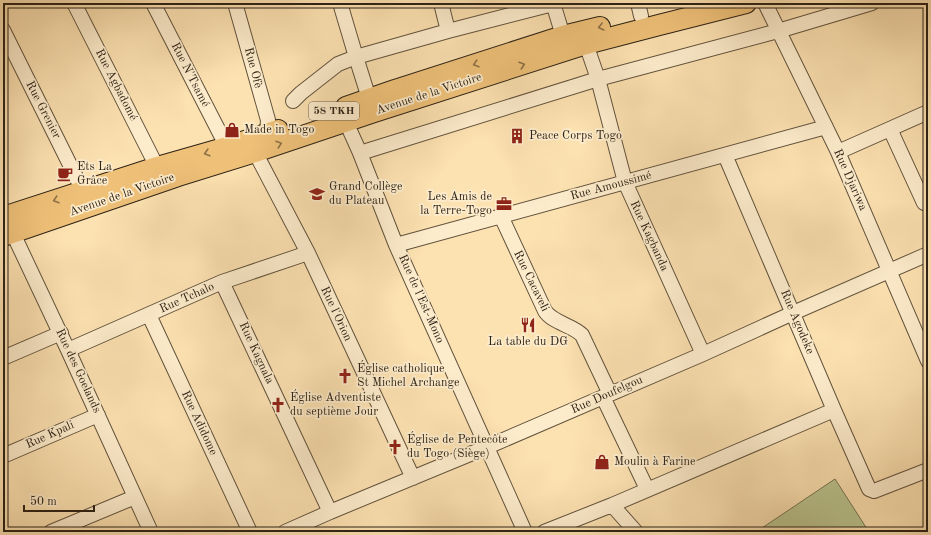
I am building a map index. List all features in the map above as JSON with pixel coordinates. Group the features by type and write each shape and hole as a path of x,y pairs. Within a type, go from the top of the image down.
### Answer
{"highway":[{"name":"Avenue de la Victoire","path":"371,106 563,36 640,10 693,3"},
{"name":"Avenue de la Victoire","path":"5,223 83,190 267,134 343,115 586,44 746,3"},
{"name":"Avenue de la Victoire","path":"5,223 178,176 255,152 343,115"}],"street":[{"name":"Rue Agbadomé","path":"74,3 157,167"},
{"name":"Rue N'Tsamé","path":"154,3 227,147"},
{"name":"Rue Ofè","path":"235,3 268,120 267,134"},
{"path":"340,3 371,106"},
{"path":"441,3 448,31"},
{"path":"293,101 338,64 356,57 554,3 563,36"},
{"name":"Rue Djariwa","path":"765,3 838,152 928,361"},
{"path":"360,153 598,79 778,31 872,3"},
{"name":"Rue Grenier","path":"3,30 83,190"},
{"name":"Rue Kagbanda","path":"586,44 598,79 625,182 703,354"},
{"path":"838,152 928,112"},
{"name":"Rue de l'Est-Mono","path":"343,115 360,153 396,245 525,532"},
{"name":"Rue Amoussimé","path":"396,245 826,127"},
{"path":"890,129 924,203"},
{"name":"Rue l'Orion","path":"255,152 308,253 413,478"},
{"name":"Rue Agodeke","path":"725,155 869,489 874,491 928,470"},
{"name":"Rue Cacaveli","path":"501,216 548,316 578,331 582,335 647,489"},
{"name":"Rue des Goelands","path":"5,223 61,333 151,532"},
{"name":"Rue Tchalo","path":"68,350 222,282 308,253"},
{"name":"Rue Doufelgou","path":"285,532 303,528 330,512 487,447 703,354 793,312 928,254"},
{"name":"Rue Kagnala","path":"222,282 330,512"},
{"name":"Rue Adidome","path":"149,315 250,532"},
{"path":"3,358 61,333"},
{"path":"544,532 612,505 834,410"},
{"name":"Rue Kpali","path":"3,456 98,414"},
{"path":"51,532 135,497"},
{"path":"612,505 636,532"}],"green space":[{"path":"835,479 869,532 756,532"}],"place":[{"name":"Made in Togo","path":"232,130"},
{"name":"Peace Corps Togo","path":"517,136"},
{"name":"Ets La Grâce","path":"65,174"},
{"name":"Grand Collège du Plateau","path":"317,194"},
{"name":"Les Amis de la Terre-Togo","path":"504,204"},
{"name":"La table du DG","path":"528,325"},
{"name":"Église catholique St Michel Archange","path":"345,376"},
{"name":"Église Adventiste du septième Jour","path":"278,405"},
{"name":"Église de Pentecôte du Togo (Siège)","path":"395,447"},
{"name":"Moulin à Farine","path":"602,462"}]}
